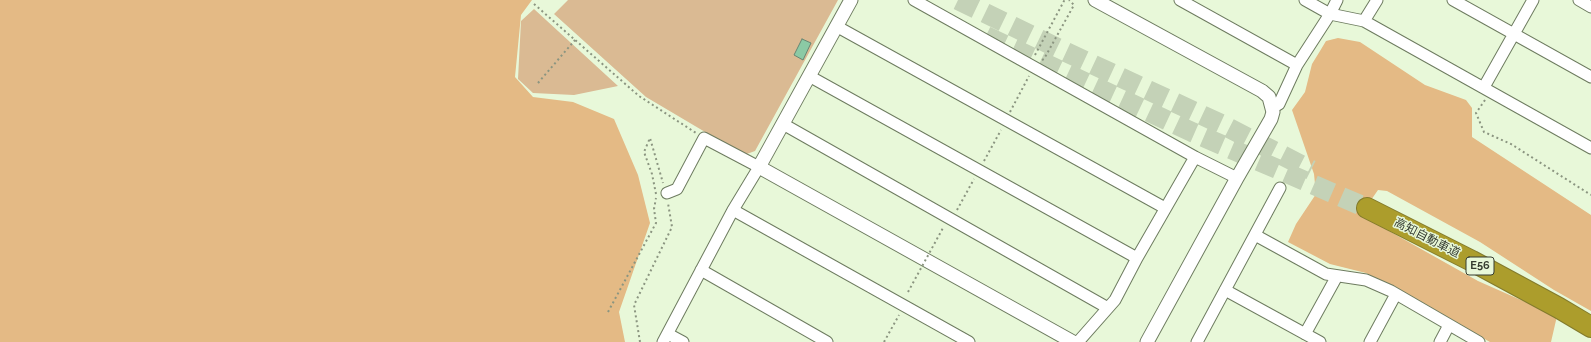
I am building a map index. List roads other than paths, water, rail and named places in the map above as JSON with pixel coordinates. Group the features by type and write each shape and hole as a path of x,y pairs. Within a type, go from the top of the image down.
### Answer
{"highway":[{"name":"高知自動車道","path":"1591,316 1474,250 1370,204 1591,327"}],"street":[{"path":"683,342 666,338 701,270 851,0"},
{"path":"914,0 1035,65 1194,157 1237,178"},
{"path":"1095,0 1262,91 1269,97 1272,108 1273,116 1237,178 1147,342"},
{"path":"1180,0 1297,66"},
{"path":"1305,0 1330,14 1364,21 1591,148"},
{"path":"1272,108 1279,104 1297,66 1330,14 1337,0"},
{"path":"1364,21 1376,0"},
{"path":"1453,0 1591,77"},
{"path":"1487,89 1533,0"},
{"path":"836,26 1165,208"},
{"path":"808,76 1137,258"},
{"path":"783,124 952,219 1105,312"},
{"path":"667,194 678,189 704,138 1073,342"},
{"path":"1078,342 1115,300 1194,157"},
{"path":"1197,342 1280,188"},
{"path":"734,210 969,342"},
{"path":"1255,235 1326,274 1366,280 1396,294 1479,342"},
{"path":"701,270 827,342"},
{"path":"1306,334 1337,276"},
{"path":"1225,290 1320,342"},
{"path":"1370,342 1396,294"},
{"path":"1440,342 1449,325"}],"tunnel":[{"path":"958,0 1221,124 1311,170"},
{"path":"986,36 1192,132 1367,208"}]}
